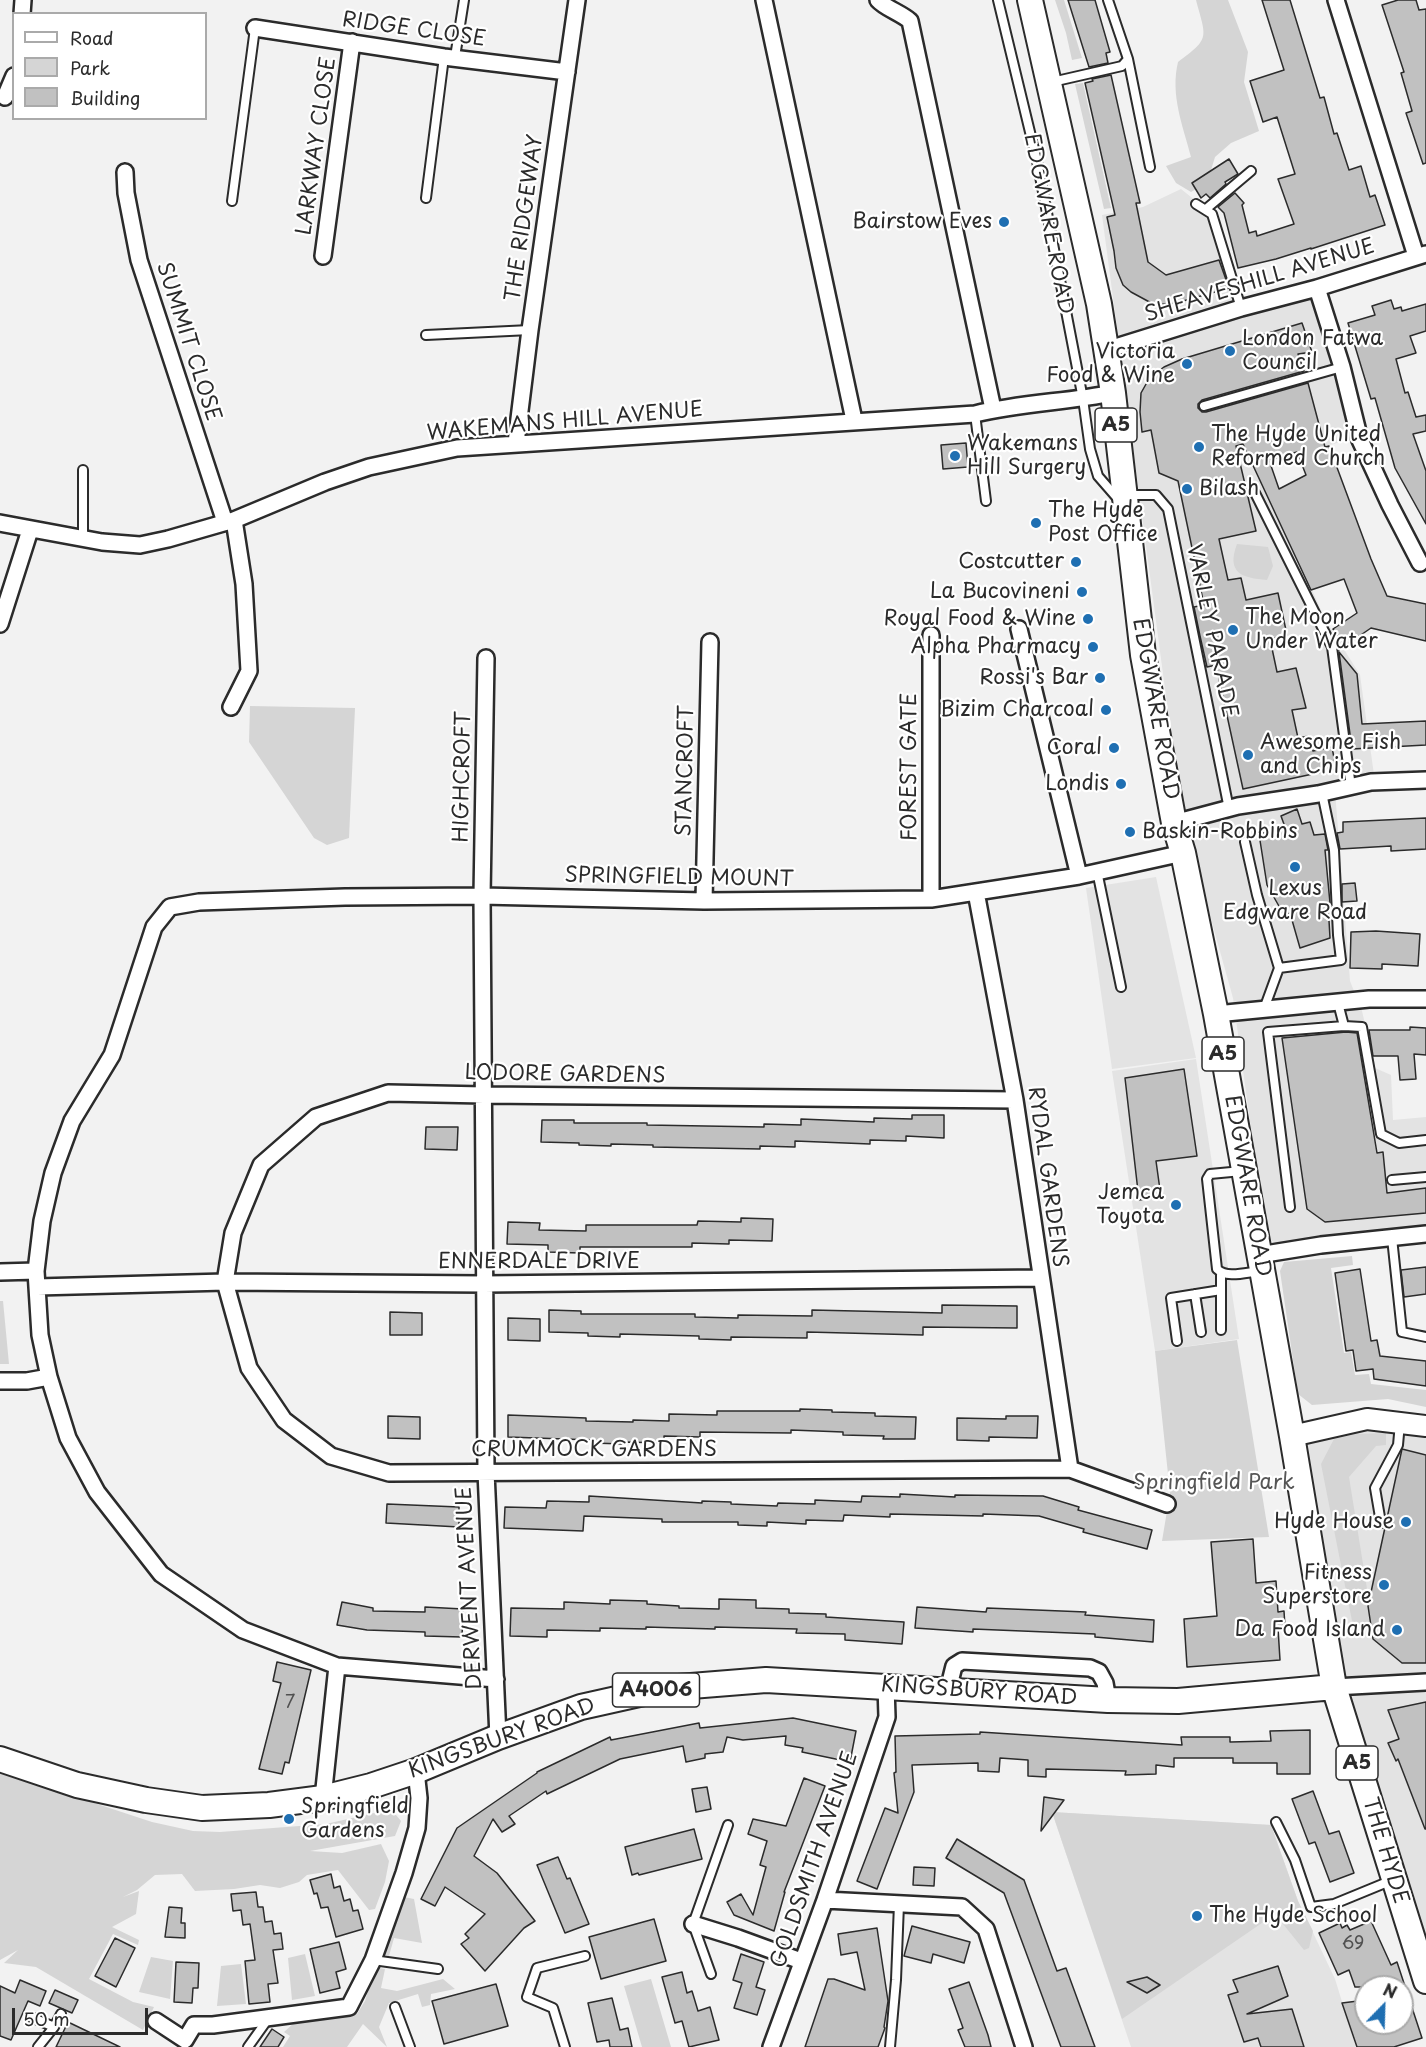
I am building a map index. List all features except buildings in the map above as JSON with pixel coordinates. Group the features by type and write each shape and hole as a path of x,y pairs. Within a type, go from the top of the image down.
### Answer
{"main road":[{"name":"EDGWARE ROAD","path":"1030,0 1099,304 1113,393 1143,655 1174,823 1183,853 1216,1014 1292,1436 1334,1687"},
{"name":"KINGSBURY ROAD","path":"0,1759 77,1785 146,1800 202,1808 269,1805 323,1798 371,1786 416,1771 498,1737 581,1707 666,1688 766,1680 1108,1700 1178,1701 1334,1687"},
{"name":"THE HYDE","path":"1334,1687 1426,1982"}],"street":[{"name":"THE RIDGEWAY","path":"516,443 577,0"},
{"path":"764,0 854,420"},
{"path":"878,0 882,5 900,12 910,21 993,409"},
{"path":"1336,0 1421,255"},
{"name":"RIDGE CLOSE","path":"255,28 567,72"},
{"name":"LARKWAY CLOSE","path":"323,256 352,42"},
{"path":"5,97 12,81"},
{"name":"SUMMIT CLOSE","path":"125,172 126,193 139,260 229,521 244,584 249,671 231,707"},
{"name":"SHEAVESHILL AVENUE","path":"1106,350 1421,255"},
{"path":"1317,288 1342,367 1360,440 1420,563"},
{"name":"WAKEMANS HILL AVENUE","path":"0,523 83,539 140,545 168,540 229,521 325,482 369,468 457,448 854,420 975,414 993,409 1083,399 1113,393"},
{"path":"0,624 30,530"},
{"path":"1019,629 1079,876"},
{"name":"FOREST GATE","path":"931,635 931,899"},
{"name":"STANCROFT","path":"704,901 710,642"},
{"name":"HIGHCROFT","path":"482,896 486,658"},
{"path":"1174,823 1229,809 1371,782 1426,780"},
{"name":"SPRINGFIELD MOUNT","path":"36,1271 42,1221 53,1173 68,1131 112,1055 154,927 170,907 199,902 345,897 482,896 704,901 931,899 1079,876 1183,853"},
{"name":"RYDAL GARDENS","path":"976,892 1015,1100 1070,1469"},
{"name":"DERWENT AVENUE","path":"482,896 486,1472 498,1737"},
{"path":"1216,1014 1369,999 1426,999"},
{"name":"LODORE GARDENS","path":"225,1282 233,1233 261,1165 316,1117 388,1093 1015,1100"},
{"path":"1261,1263 1321,1245 1426,1234"},
{"path":"0,1272 36,1271 40,1335 49,1377 68,1438 97,1492 161,1574 243,1630 337,1666 496,1679"},
{"name":"ENNERDALE DRIVE","path":"37,1287 225,1282 484,1284 1041,1278"},
{"name":"CRUMMOCK GARDENS","path":"225,1282 249,1368 284,1420 331,1456 389,1473 1070,1469"},
{"path":"0,1381 27,1381 49,1377"},
{"path":"1292,1436 1367,1419 1426,1426"},
{"path":"1070,1469 1167,1504"},
{"path":"323,1798 337,1666"},
{"path":"1334,1687 1426,1682"},
{"name":"GOLDSMITH AVENUE","path":"771,2047 825,1900 887,1717 886,1686"},
{"path":"156,2021 185,2040 194,2025 213,2025 349,2007 373,1960 404,1874 417,1828 419,1798 416,1771"},
{"path":"825,1900 962,1907 986,1929 1024,2047"},
{"path":"693,1924 801,1961"}],"lane":[{"path":"426,198 449,57 464,0"},
{"name":"EDGWARE ROAD","path":"998,0 1037,161 1083,399 1090,448 1098,476 1125,502"},
{"path":"1108,0 1128,59 1150,167"},
{"path":"232,201 255,28"},
{"path":"1050,82 1122,66 1128,59"},
{"path":"1206,209 1251,171"},
{"path":"1196,204 1212,214 1240,308"},
{"path":"426,336 530,330"},
{"path":"1204,406 1342,367"},
{"path":"975,414 986,501"},
{"path":"83,470 83,539"},
{"path":"1256,493 1332,647 1351,787"},
{"name":"VARLEY PARADE","path":"1125,502 1156,495 1168,509 1229,809"},
{"path":"1279,968 1341,960 1334,850 1322,793"},
{"path":"1245,842 1257,895 1279,968 1264,1010"},
{"path":"1097,871 1121,987"},
{"path":"1338,1003 1344,1026"},
{"path":"1290,1207 1268,1032 1344,1026 1362,1027 1381,1134 1400,1143 1426,1140"},
{"path":"1244,1171 1210,1174 1207,1179 1217,1269 1221,1273 1228,1274 1261,1263"},
{"path":"1392,1180 1426,1177"},
{"path":"1392,1238 1402,1332 1426,1337"},
{"path":"1221,1273 1221,1330"},
{"path":"1177,1341 1171,1298 1221,1290"},
{"path":"1195,1294 1201,1332"},
{"path":"1381,1523 1375,1488 1398,1445 1400,1423"},
{"path":"1276,1822 1295,1860 1311,1906 1334,1904 1394,1880"},
{"path":"711,1974 693,1924 728,1825"},
{"path":"890,2047 899,1904"},
{"path":"564,2047 553,2008 527,1997 537,1968 585,1956"},
{"path":"373,1960 438,1969"},
{"path":"395,2007 410,2047"},
{"path":"38,2047 54,2027 60,2014"},
{"path":"31,2017 54,2027"},
{"path":"248,2047 268,2018"}],"shaded area":[{"path":"1181,189 1211,213 1241,307 1317,287 1359,437 1256,465 1325,619 1360,675 1375,782 1335,791 1350,981 1362,1011 1375,1068 1391,1075 1393,1120 1426,1117 1426,1225 1277,1244 1266,1237 1233,998 1192,851 1177,779 1102,215 1143,207"},
{"path":"1156,877 1196,1058 1112,1069 1086,888"},
{"path":"1196,1059 1239,1339 1155,1351 1112,1071"},
{"path":"1366,1420 1426,1426 1426,1948 1335,1704 1292,1436"},
{"name":"The Hyde School","path":"1052,1812 1271,1825 1298,1901 1335,1979 1356,2047 1131,2047"}],"green space":[{"path":"1055,0 1064,0 1082,58 1072,60"},
{"path":"1196,0 1228,0 1248,52 1244,82 1259,131 1231,143 1215,157 1207,183 1191,192 1176,183 1166,166 1191,157 1178,110 1176,74 1178,62 1196,48 1203,36"},
{"path":"1083,83 1111,208 1104,209 1075,84"},
{"path":"1237,544 1268,547 1273,566 1267,580 1250,578 1238,572 1234,562"},
{"path":"250,706 355,708 349,838 327,845 314,838 249,742"},
{"path":"1352,1256 1353,1265 1331,1268 1344,1353 1351,1352 1355,1375 1369,1374 1371,1384 1426,1390 1426,1407 1388,1399 1312,1405 1298,1394 1280,1271 1284,1262"},
{"path":"0,1301 3,1301 9,1364 0,1364"},
{"name":"Springfield Park","path":"1237,1340 1269,1537 1162,1541 1170,1493 1155,1351"},
{"path":"1386,1433 1386,1445 1376,1446 1349,1477 1373,1626 1354,1631 1321,1464 1334,1439 1356,1434"},
{"path":"0,1772 152,1822 193,1831 220,1832 326,1824 391,1809 401,1821 395,1836 310,1851 342,1853 381,1844 389,1861 385,1882 375,1909 369,1910 338,1870 307,1875 299,1882 280,1888 260,1885 195,1891 182,1874 155,1875 137,1890 123,1897 139,1891 136,1914 112,1927 139,1940 138,1945 113,1934 89,1979 133,2002 154,2007 143,2030 36,1967 4,1963 18,1950 0,1960"},
{"name":"The Hyde School","path":"1052,1812 1271,1825 1298,1901 1313,1931 1309,1948 1304,1950 1275,1914 1122,2019"},
{"path":"404,1897 414,1899 422,1943 394,1938 389,1956 381,1954"},
{"path":"305,1954 315,1996 292,2000 288,1958"},
{"path":"151,1957 173,1961 170,1999 139,1992"},
{"path":"241,1964 246,2004 217,2006 221,1966"},
{"path":"375,1967 385,1969 381,1988 397,1991 443,1979 455,1989 431,1994 430,2005 422,2007 418,1994 389,2003 379,2027 387,2047 363,2024 347,2047 283,2047 290,2036 284,2032 295,2022 357,2014 365,2001"},
{"path":"651,1979 671,2047 642,2047 624,1986"}],"place":[{"name":"Bairstow Eves","path":"1004,222"},
{"name":"London Fatwa Council","path":"1230,351"},
{"name":"Victoria Food & Wine","path":"1187,364"},
{"name":"The Hyde United Reformed Church","path":"1199,447"},
{"name":"Wakemans Hill Surgery","path":"955,456"},
{"name":"Bilash","path":"1187,489"},
{"name":"The Hyde Post Office","path":"1036,523"},
{"name":"Costcutter","path":"1076,562"},
{"name":"La Bucovineni","path":"1082,592"},
{"name":"Royal Food & Wine","path":"1088,619"},
{"name":"The Moon Under Water","path":"1233,630"},
{"name":"Alpha Pharmacy","path":"1093,647"},
{"name":"Rossi's Bar","path":"1100,678"},
{"name":"Bizim Charcoal","path":"1106,710"},
{"name":"Coral","path":"1114,748"},
{"name":"Awesome Fish and Chips","path":"1248,755"},
{"name":"Londis","path":"1121,784"},
{"name":"Baskin-Robbins","path":"1130,832"},
{"name":"Lexus Edgware Road","path":"1295,867"},
{"name":"Jemca Toyota","path":"1176,1205"},
{"name":"Hyde House","path":"1406,1522"},
{"name":"Fitness Superstore","path":"1384,1585"},
{"name":"Da Food Island","path":"1397,1630"},
{"name":"Springfield Gardens","path":"289,1819"},
{"name":"The Hyde School","path":"1197,1916"}]}
